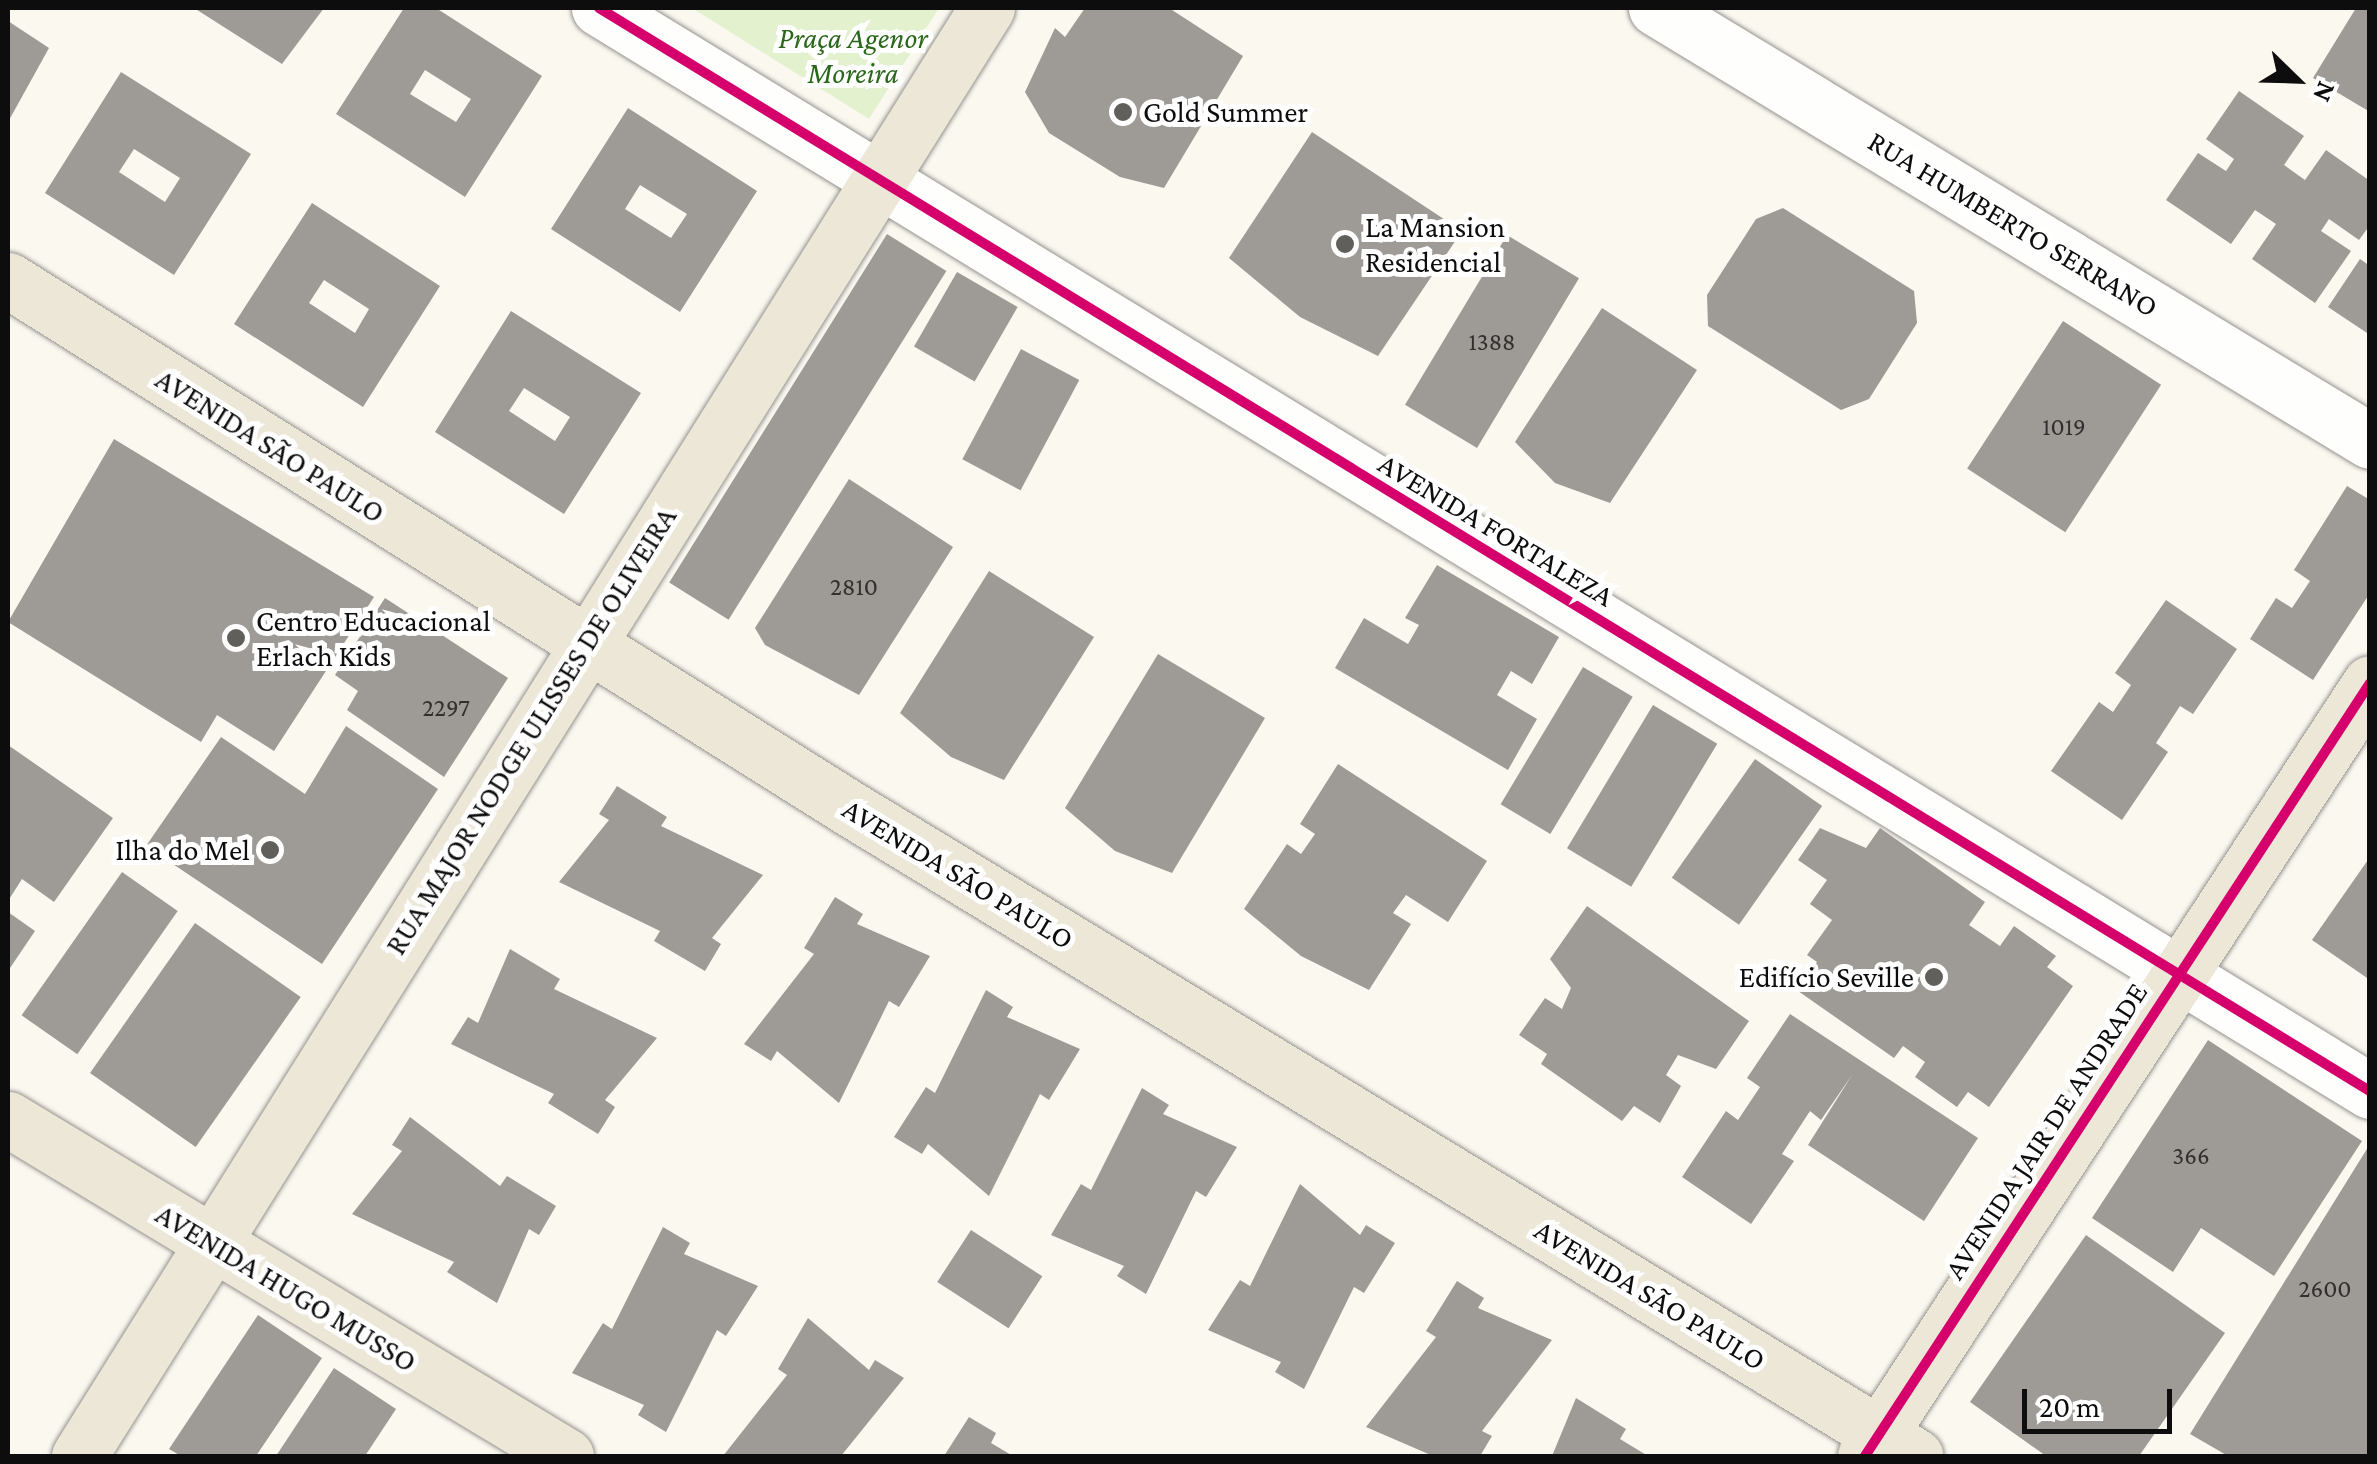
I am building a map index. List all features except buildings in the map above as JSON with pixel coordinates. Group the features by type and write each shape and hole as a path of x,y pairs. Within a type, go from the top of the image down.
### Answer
{"main road":[{"name":"RUA MAJOR NODGE ULISSES DE OLIVEIRA","path":"80,1456 207,1242 987,8"},
{"name":"AVENIDA SÃO PAULO","path":"8,280 1886,1449"},
{"name":"AVENIDA JAIR DE ANDRADE","path":"1886,1449 2176,976 2370,683"},
{"name":"AVENIDA HUGO MUSSO","path":"8,1119 566,1456"}],"street":[{"name":"AVENIDA FORTALEZA","path":"599,8 2176,976 2370,1091"},
{"name":"RUA HUMBERTO SERRANO","path":"1656,8 2370,441"}],"green space":[{"name":"Praça Agenor Moreira","path":"692,8 939,8 869,119"}],"cycle path":[{"path":"599,8 2370,1091"},
{"path":"1865,1456 2370,683"}],"place":[{"name":"Gold Summer","path":"1123,112"},
{"name":"La Mansion Residencial","path":"1345,244"},
{"name":"Centro Educacional Erlach Kids","path":"236,638"},
{"name":"Ilha do Mel","path":"270,850"},
{"name":"Edifício Seville","path":"1934,977"}]}
